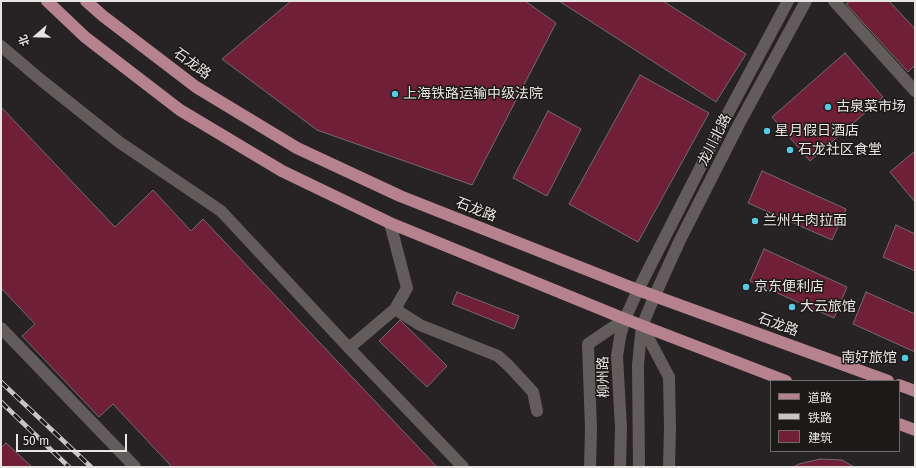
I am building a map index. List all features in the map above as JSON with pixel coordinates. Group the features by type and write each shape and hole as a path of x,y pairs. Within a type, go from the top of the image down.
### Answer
{"main road":[{"path":"47,1 85,36 180,110 282,171 390,223 642,326 783,380"},
{"name":"石龙路","path":"86,1 103,16 196,87 297,148 400,196 638,290 885,380"},
{"path":"900,385 915,391"},
{"path":"900,424 915,430"}],"street":[{"name":"龙川北路","path":"638,290 726,117 788,1"},
{"name":"龙川北路","path":"655,295 680,240 806,1"},
{"path":"834,1 915,91"},
{"path":"1,46 119,142 221,211 463,467"},
{"path":"349,348 395,309 407,288 390,223"},
{"name":"柳州路","path":"620,467 621,428 618,356 620,337 625,319 638,290"},
{"path":"639,467 638,365 642,326 655,295"},
{"path":"395,309 420,325 498,356 533,392 537,411"},
{"path":"590,467 591,430 588,344 625,319"},
{"path":"642,326 669,377 669,467"},
{"path":"1,328 135,467"}],"building":[{"name":"上海铁路运输中级法院","path":"291,1 525,1 556,23 472,185 317,130 222,59"},
{"path":"559,1 663,1 746,54 716,102"},
{"path":"850,1 889,1 915,29 915,65 908,72 846,4"},
{"name":"古泉菜市场","path":"845,53 883,97 810,161 772,117"},
{"path":"640,75 709,113 638,242 569,204"},
{"path":"1,107 115,227 153,190 191,231 203,219 437,467 172,467 113,404 99,417 22,336 35,324 1,288"},
{"path":"548,111 581,129 547,196 513,178"},
{"path":"915,151 915,202 890,172"},
{"path":"762,171 846,209 832,240 748,203"},
{"path":"896,225 915,234 915,271 883,257"},
{"path":"764,249 847,287 834,318 750,281"},
{"path":"457,292 519,316 514,329 452,304"},
{"path":"866,292 915,314 915,352 853,324"},
{"path":"400,320 447,366 427,387 379,341"},
{"path":"6,443 32,467 1,467 1,448"},
{"path":"820,459 842,460 854,467 793,467"}],"railway":[{"path":"1,382 91,467"},
{"path":"1,402 69,467"}],"place":[{"name":"上海铁路运输中级法院","path":"395,94"},
{"name":"古泉菜市场","path":"828,107"},
{"name":"星月假日酒店","path":"767,131"},
{"name":"石龙社区食堂","path":"790,150"},
{"name":"兰州牛肉拉面","path":"755,221"},
{"name":"京东便利店","path":"746,287"},
{"name":"大云旅馆","path":"792,307"},
{"name":"南好旅馆","path":"905,358"}]}
